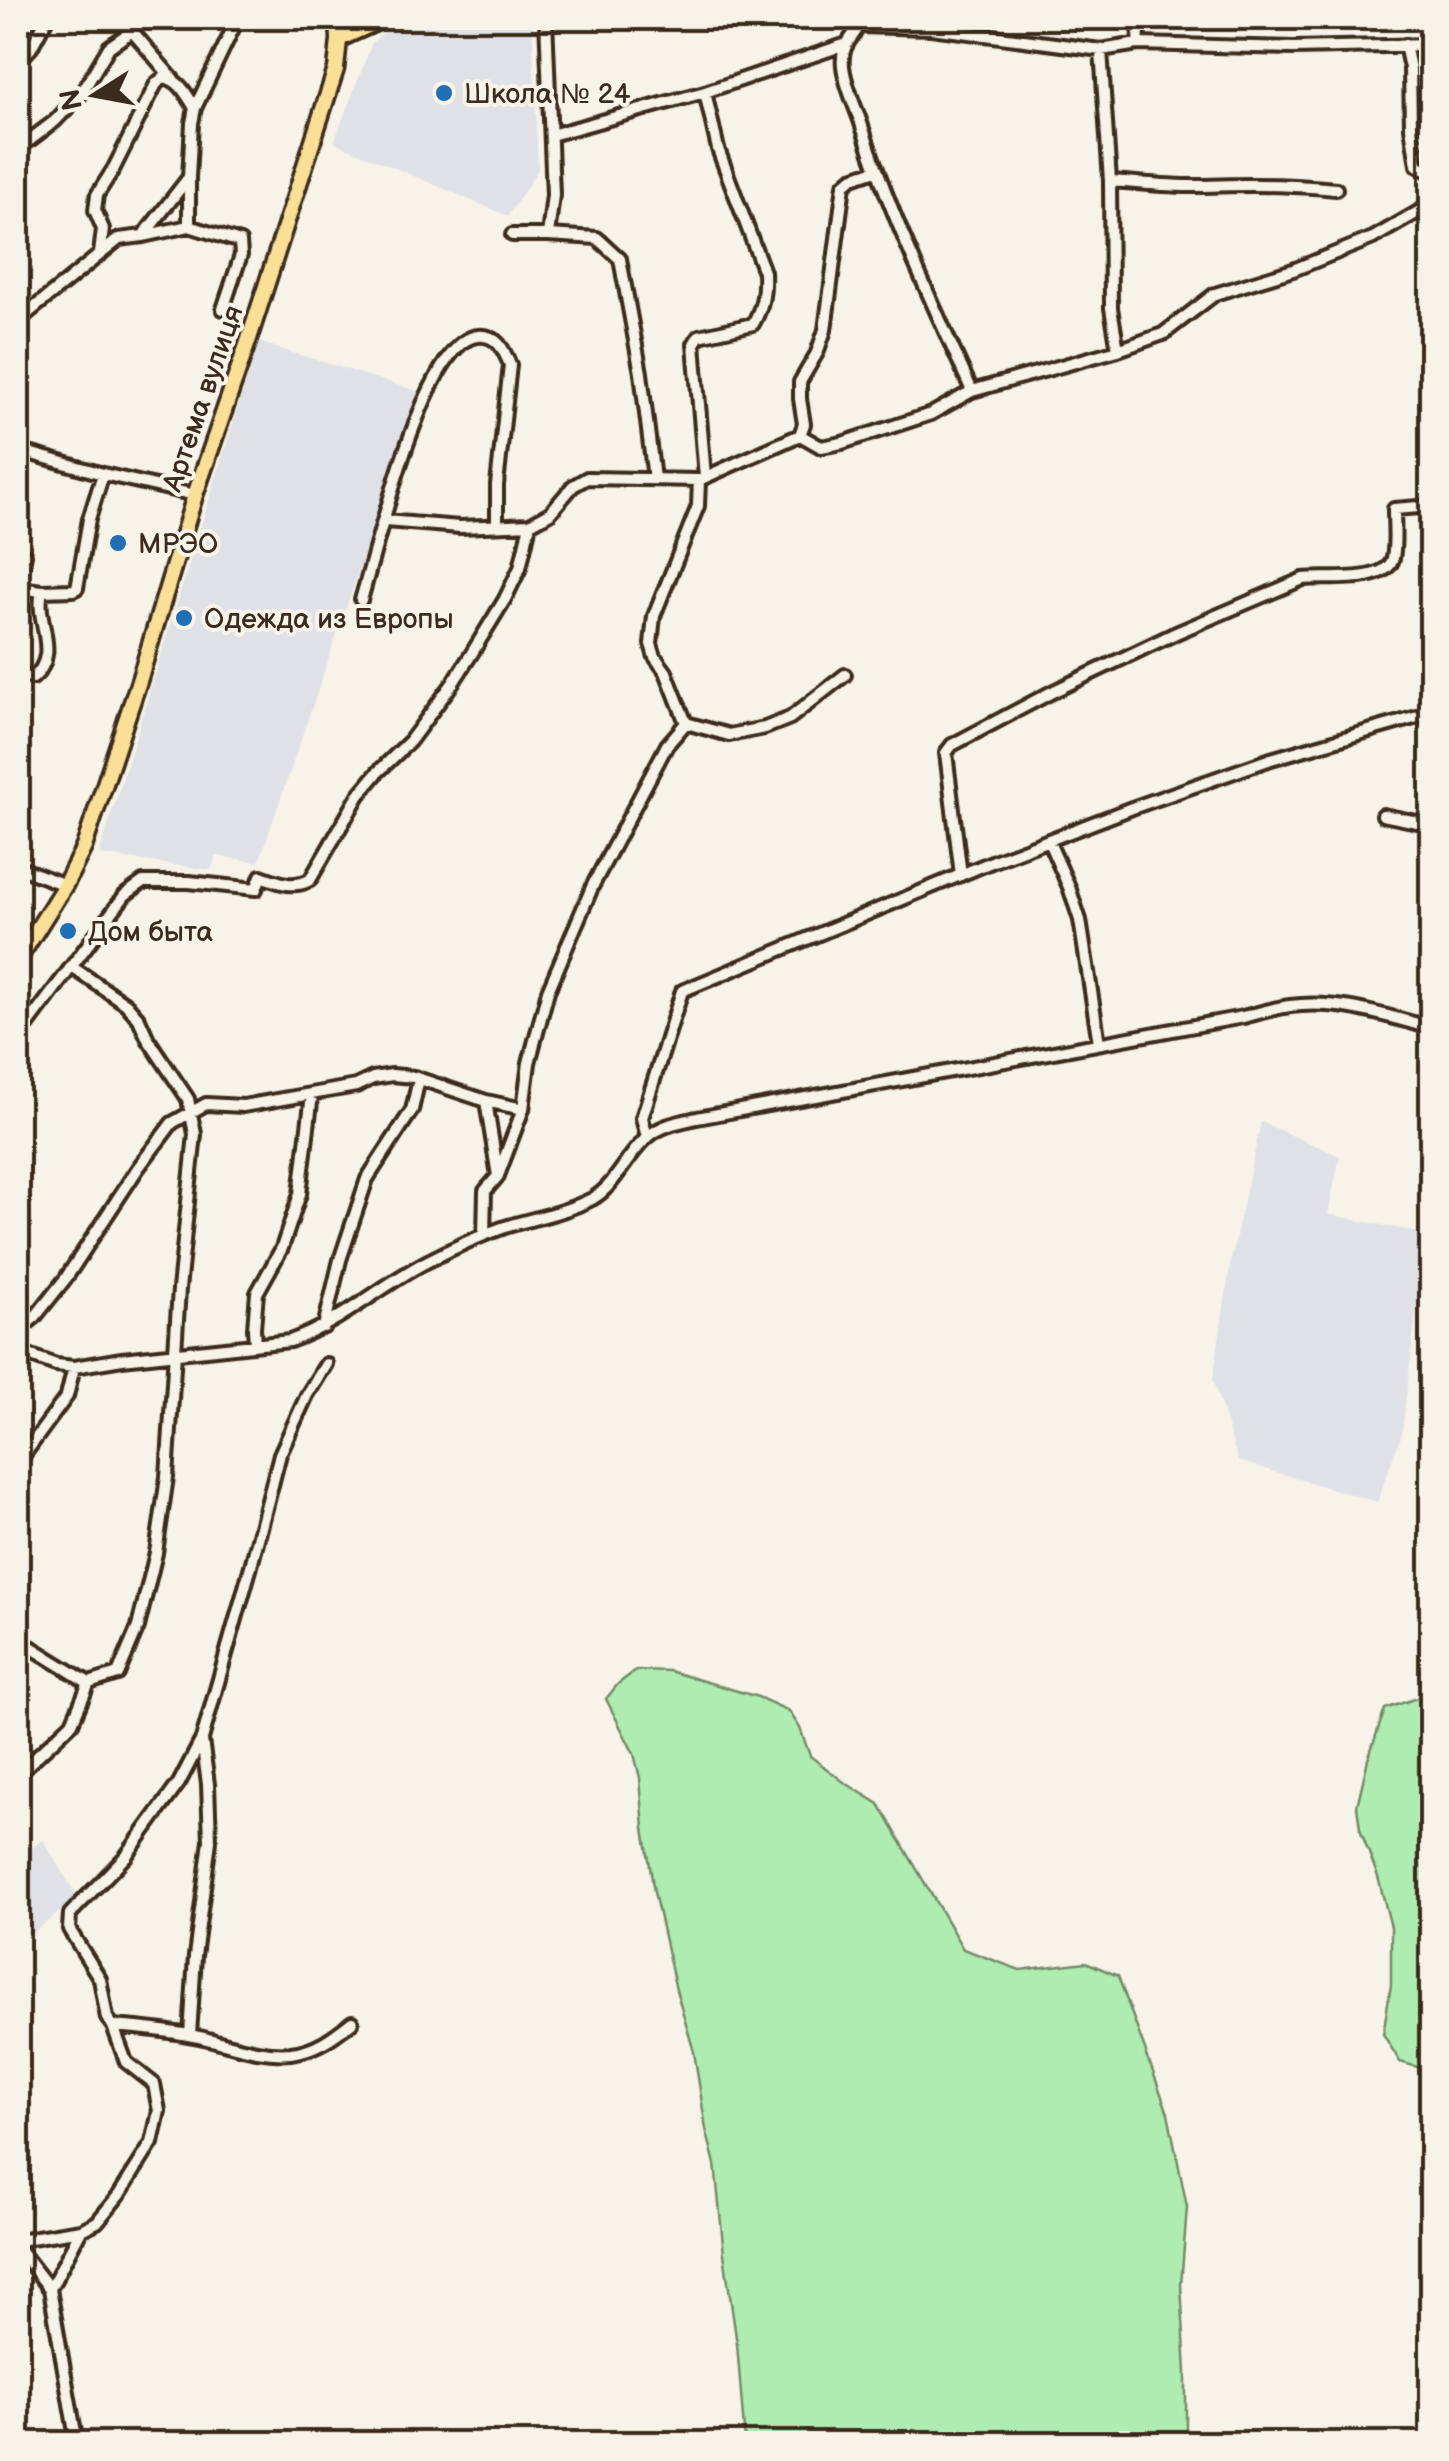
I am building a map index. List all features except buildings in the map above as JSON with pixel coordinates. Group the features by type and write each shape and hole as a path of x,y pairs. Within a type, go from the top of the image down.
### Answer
{"highway":[{"name":"Артема вулиця","path":"18,960 84,847 336,70 338,18"}],"main road":[{"path":"339,40 384,18"}],"street":[{"path":"18,62 31,48 47,18"},
{"path":"18,149 55,121 81,94 110,48 132,30 136,18"},
{"path":"189,226 192,122 238,18"},
{"path":"546,18 554,195 548,235"},
{"path":"1138,44 1140,18"},
{"path":"972,391 939,323 876,170 843,66 844,45 860,22 1101,50 1138,44 1293,48 1432,45"},
{"path":"132,30 196,108"},
{"path":"551,136 706,92 844,45"},
{"path":"1404,45 1410,68 1411,127 1417,165 1432,173"},
{"path":"1101,50 1110,181 1111,308 1118,350"},
{"path":"100,254 103,228 95,210 97,196 156,84 164,77 173,79"},
{"path":"686,723 651,644 654,616 698,506 702,478 694,344 699,336 753,324 765,292 764,272 718,149 706,92"},
{"path":"384,521 460,527 530,524 550,514 573,486 586,478 702,478 800,436 804,424 800,382 825,330 844,185 876,170"},
{"path":"142,236 189,178"},
{"path":"1110,181 1202,186 1292,184 1336,190"},
{"path":"800,436 821,447 842,443 931,414 972,391 1163,334 1215,294 1293,270 1373,238 1432,204"},
{"path":"18,321 119,239 189,226 240,242 241,255 223,309"},
{"path":"512,235 597,238 620,259 641,373 654,479"},
{"path":"362,600 422,402 459,342 477,336 492,337 510,364 497,486 497,525"},
{"path":"18,450 195,496"},
{"path":"25,555 18,585 42,591 77,588 89,520 103,474"},
{"path":"961,875 946,753 952,746 1052,692 1302,579 1381,574 1388,570 1393,558 1394,509 1432,506"},
{"path":"18,1038 125,895 143,882 256,889 261,876 290,886 310,880 360,795 410,741 480,640 520,568 530,524"},
{"path":"18,674 33,678 46,663 48,649 39,612 42,591"},
{"path":"686,723 729,735 765,728 790,718 845,674"},
{"path":"647,1137 642,1118 682,991 1132,808 1271,759 1428,714"},
{"path":"484,1235 485,1191 498,1176 523,1109 529,1063 548,990 593,884 668,745 686,723"},
{"path":"1383,815 1432,825"},
{"path":"1048,840 1080,920 1099,1043"},
{"path":"18,867 65,885"},
{"path":"18,1639 89,1682 118,1674 138,1626 156,1553 166,1477 173,1354 196,1134 188,1099 148,1040 140,1020 126,1004 72,968"},
{"path":"18,1351 74,1368 122,1359 290,1342 324,1327 425,1262 484,1235 596,1197 647,1137 663,1127 697,1118 1292,1006 1366,1010 1432,1028"},
{"path":"18,1332 66,1278 172,1123 206,1104 244,1106 356,1086 392,1075 523,1109"},
{"path":"324,1327 340,1260 368,1179 412,1110 419,1079"},
{"path":"255,1345 257,1294 282,1248 300,1194 312,1094"},
{"path":"486,1102 498,1176"},
{"path":"18,2240 81,2230 97,2222 152,2143 159,2111 154,2084 126,2062 108,2018 100,1979 70,1929 70,1914 126,1856 180,1783 202,1739 280,1454 326,1364"},
{"path":"18,1464 67,1396 74,1368"},
{"path":"18,1774 72,1723 89,1682"},
{"path":"18,1692 23,1696 18,1703"},
{"path":"190,2035 195,1956 210,1841 202,1739"},
{"path":"114,2026 289,2053 316,2047 352,2022"},
{"path":"50,2289 81,2230"},
{"path":"18,2248 50,2289 77,2444"}],"shaded area":[{"name":"Школа № 24","path":"398,18 532,18 538,169 508,216 334,142 372,43"},
{"path":"258,342 420,392 259,862 216,856 211,870 99,855"},
{"path":"1261,1122 1340,1156 1328,1214 1425,1234 1402,1433 1377,1502 1238,1461 1213,1380 1231,1260"},
{"path":"43,1840 78,1898 18,1944 18,1858"}],"green space":[{"path":"636,1670 669,1671 758,1697 789,1711 810,1756 879,1804 963,1949 1020,1970 1086,1962 1118,1976 1168,2113 1187,2207 1181,2285 1186,2443 745,2443 715,2164 694,2052 654,1892 640,1778 634,1754 606,1699"},
{"path":"1432,1693 1431,2071 1400,2062 1383,2034 1391,1985 1391,1927 1360,1829 1357,1806 1385,1709"}],"place":[{"name":"Школа № 24","path":"444,93"},
{"name":"МРЭО","path":"118,543"},
{"name":"Одежда из Европы","path":"184,618"},
{"name":"Дом быта","path":"68,931"}]}
